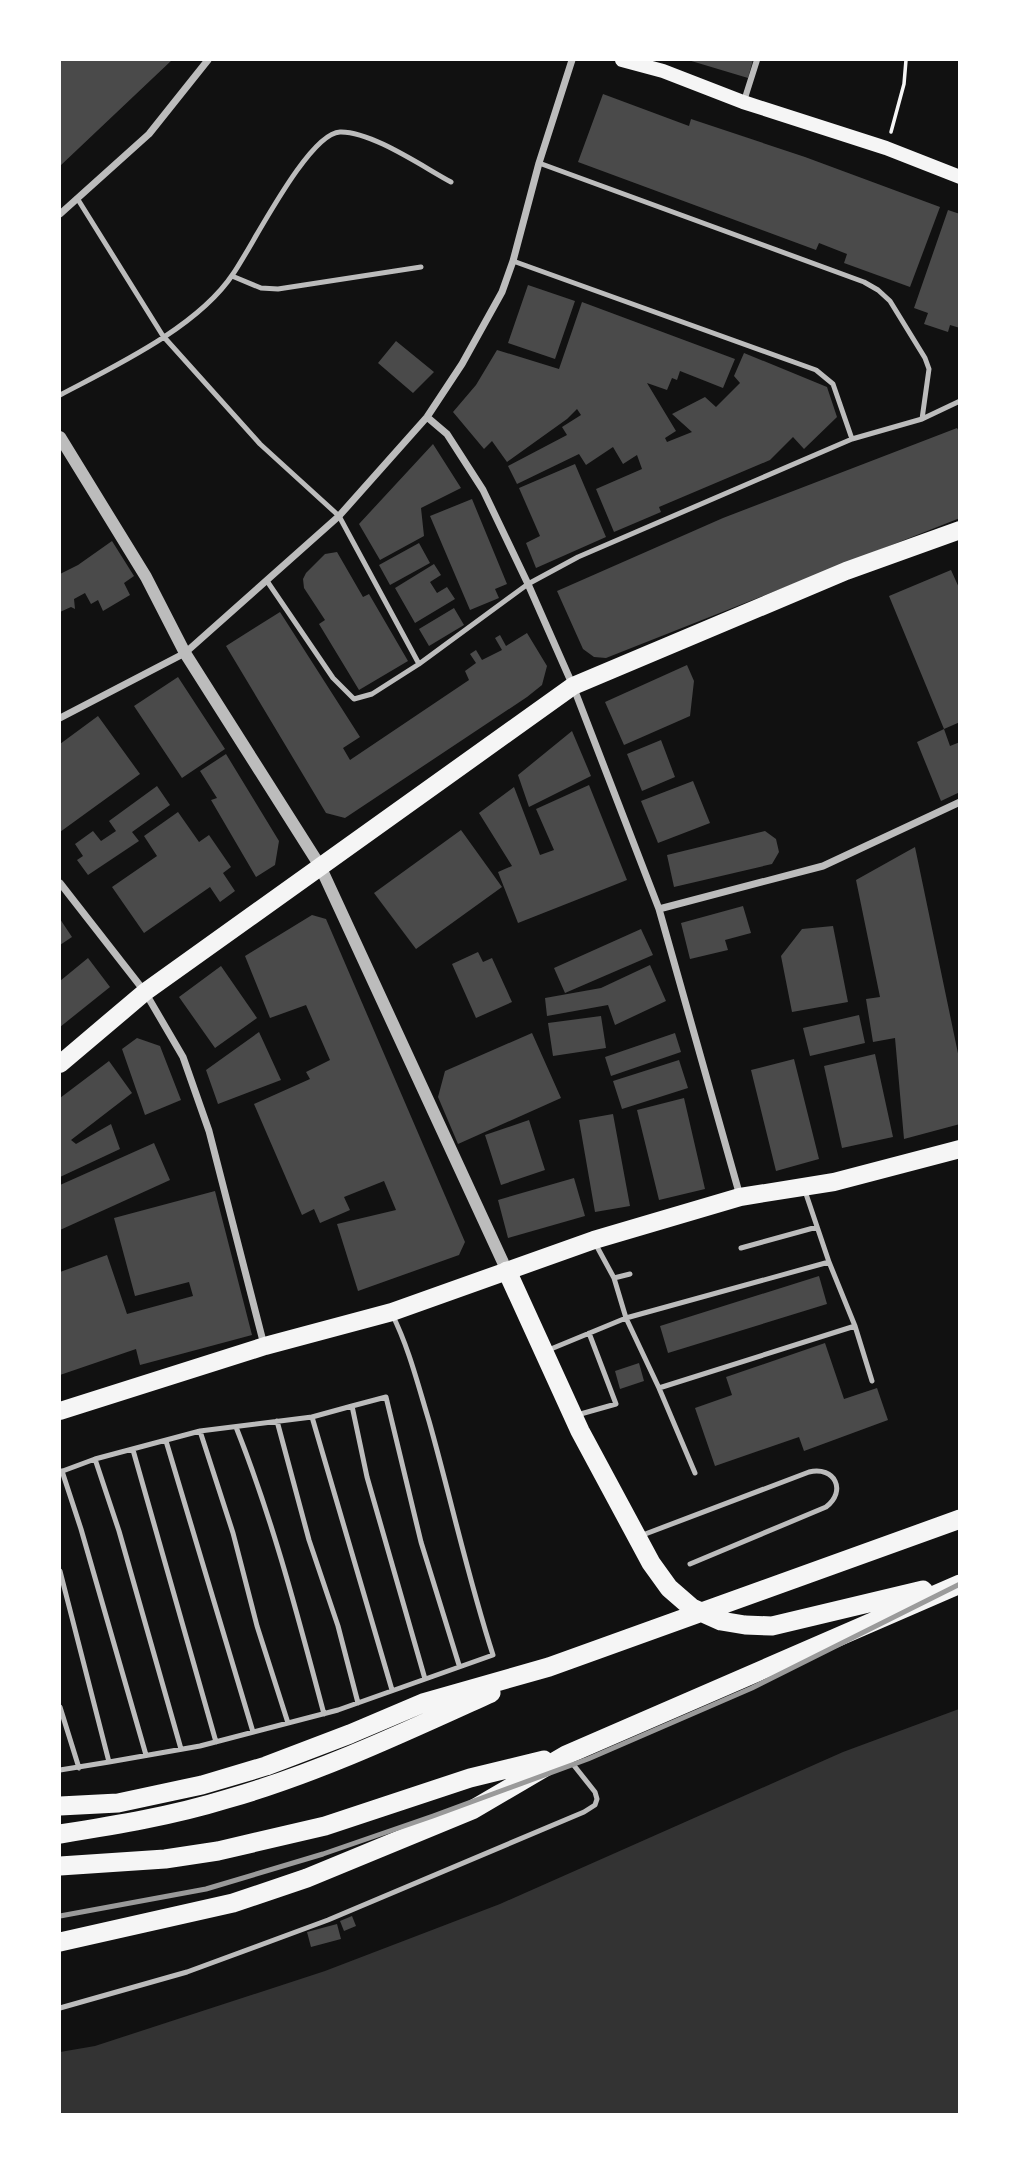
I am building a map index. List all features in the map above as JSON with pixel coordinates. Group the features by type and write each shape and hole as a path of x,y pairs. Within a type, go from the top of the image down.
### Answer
{"highway":[{"path":"507,1270 573,1416 651,1563 669,1588 692,1608 721,1621 745,1626 781,1624 960,1583"},
{"path":"60,1806 118,1803 202,1785 266,1766 423,1703 549,1667 960,1519"},
{"path":"60,1942 233,1903 307,1878 472,1810 566,1755 960,1583"},
{"path":"60,1834 122,1825 228,1799 289,1778 414,1728 549,1667"},
{"path":"60,1867 218,1852 325,1826 470,1778 566,1755"}],"main road":[{"path":"622,60 663,71 743,102 886,148 960,177"},
{"path":"60,1064 145,992 573,687 835,575 960,530"},
{"path":"60,1411 265,1346 391,1312 594,1240 740,1197 834,1182 960,1149"}],"street":[{"path":"60,214 149,134 208,60"},
{"path":"61,715 184,653 339,516 427,416 462,364 502,292 572,60"},
{"path":"743,102 757,60"},
{"path":"427,416 447,435 483,489 573,687 659,909 740,1197"},
{"path":"60,437 146,577 184,653 320,866 507,1270"},
{"path":"659,909 823,866 960,802"},
{"path":"60,883 145,992 184,1057 209,1131 265,1346"}],"lane":[{"path":"60,395 138,354 209,304 232,276 292,175 322,140 338,131 369,137 451,182"},
{"path":"540,163 864,282 878,290 890,301 929,369 922,419"},
{"path":"77,198 163,336 260,444 339,516 419,664"},
{"path":"513,261 816,370 833,384 852,439"},
{"path":"232,276 261,288 278,289 421,267"},
{"path":"267,581 333,678 354,699 372,694 419,664 528,584 578,557 852,439 922,419 960,401"},
{"path":"804,1187 829,1262 855,1326 872,1381"},
{"path":"741,1248 817,1227"},
{"path":"594,1240 614,1278 626,1318 695,1473"},
{"path":"544,1352 626,1318 829,1262"},
{"path":"614,1278 630,1274"},
{"path":"60,1770 216,1742 324,1714 493,1655 410,1358 391,1312"},
{"path":"659,1388 855,1326"},
{"path":"573,1416 616,1404 589,1333"},
{"path":"146,1755 81,1529 61,1471 95,1459 200,1431 312,1417 386,1397 421,1542 459,1665"},
{"path":"352,1406 367,1477 425,1679"},
{"path":"312,1417 392,1690"},
{"path":"277,1421 358,1703"},
{"path":"236,1427 274,1536 324,1714"},
{"path":"200,1431 233,1533 257,1626 288,1723"},
{"path":"166,1441 253,1732"},
{"path":"133,1450 216,1742"},
{"path":"95,1459 120,1531 181,1749"},
{"path":"637,1537 809,1472 828,1472 834,1479 837,1494 835,1500 826,1507 690,1563"},
{"path":"60,1571 109,1762"},
{"path":"60,1707 79,1768"},
{"path":"60,2008 187,1972 328,1920 584,1812 595,1805 595,1791 566,1755"}],"path":[{"path":"886,148 904,84 906,60"}],"shaded area":[{"path":"959,1709 959,2114 60,2114 60,2052 95,2046 325,1971 500,1904 843,1752"}],"building":[{"path":"60,60 172,60 60,166"},
{"path":"688,60 753,60 748,78"},
{"path":"603,94 689,126 691,119 805,157 940,207 910,287 844,263 847,254 819,243 816,250 578,162"},
{"path":"948,210 960,214 960,328 950,325 948,332 924,324 928,313 914,308"},
{"path":"528,285 575,301 555,359 508,343"},
{"path":"582,302 735,359 723,388 680,371 677,380 672,378 667,390 647,383 676,431 665,438 667,442 692,432 672,414 705,397 716,407 740,383 734,376 744,353 827,387 837,417 804,449 793,437 770,460 659,507 661,512 614,532 596,489 642,469 637,455 623,464 613,447 586,465 579,454 517,484 508,466 567,435 562,427 581,415 577,409 507,462 492,441 484,449 453,412 476,385 497,350 559,369"},
{"path":"396,341 434,372 413,393 378,363"},
{"path":"957,428 960,433 960,518 606,658 594,657 583,649 557,591 723,518"},
{"path":"433,444 461,488 421,508 424,536 380,560 359,524"},
{"path":"575,464 606,537 536,568 526,543 540,536 519,488"},
{"path":"472,499 507,584 495,589 499,598 470,610 430,516"},
{"path":"112,541 134,576 124,583 130,595 103,611 98,600 91,604 85,593 74,599 75,609 71,607 60,612 60,574"},
{"path":"419,543 430,563 390,585 379,565"},
{"path":"337,552 363,597 369,594 408,661 359,690 319,624 325,620 304,588 303,579 306,573 325,554"},
{"path":"434,564 441,575 430,582 437,593 447,587 455,599 415,623 395,588"},
{"path":"951,570 960,590 960,722 944,729 889,596"},
{"path":"454,608 464,625 429,646 419,629"},
{"path":"280,612 360,737 343,748 350,760 469,680 465,671 476,663 470,654 476,650 482,660 502,650 495,638 500,635 506,646 527,633 547,666 542,685 527,697 345,818 326,813 226,646"},
{"path":"687,665 694,681 690,716 624,745 605,702"},
{"path":"178,677 225,749 182,778 134,706"},
{"path":"98,716 140,774 60,832 60,744"},
{"path":"944,729 950,746 960,742 960,792 941,801 917,742"},
{"path":"572,731 591,776 529,807 518,775"},
{"path":"661,740 675,777 642,791 627,754"},
{"path":"226,754 279,841 275,865 256,877 211,800 217,798 200,771"},
{"path":"693,781 710,823 658,843 641,801"},
{"path":"589,785 627,880 518,923 498,872 512,866 479,813 514,787 540,855 554,850 536,809"},
{"path":"157,786 170,805 132,832 139,841 88,875 77,860 83,856 75,844 93,831 101,841 116,831 109,821"},
{"path":"178,812 199,842 209,835 231,867 223,873 235,891 220,902 210,887 144,933 112,887 157,856 144,836"},
{"path":"461,830 502,887 416,949 374,893"},
{"path":"765,831 776,839 779,852 772,864 674,887 667,855"},
{"path":"915,847 960,1063 960,1124 904,1139 895,1038 873,1042 866,999 880,997 856,880"},
{"path":"743,906 751,933 725,940 728,950 690,959 681,923"},
{"path":"312,915 326,919 465,1242 459,1255 358,1291 337,1224 396,1210 384,1181 344,1197 350,1210 320,1223 314,1209 302,1215 254,1104 310,1079 306,1072 330,1060 306,1005 270,1018 245,956"},
{"path":"60,919 72,937 60,945"},
{"path":"833,926 848,1002 792,1012 781,956 802,929"},
{"path":"641,929 653,955 565,993 554,968"},
{"path":"478,952 483,962 492,958 512,1002 476,1018 452,964"},
{"path":"88,958 110,987 60,1027 60,981"},
{"path":"650,965 666,1001 615,1025 608,1005 547,1016 545,998 601,988"},
{"path":"221,966 257,1018 215,1048 179,997"},
{"path":"859,1015 865,1043 810,1056 803,1028"},
{"path":"601,1016 606,1048 553,1056 548,1023"},
{"path":"259,1032 281,1080 218,1104 206,1070"},
{"path":"532,1033 561,1098 458,1144 438,1097 445,1071"},
{"path":"675,1033 681,1052 611,1076 605,1057"},
{"path":"137,1038 160,1046 181,1100 145,1115 122,1049"},
{"path":"875,1054 893,1137 842,1148 824,1066"},
{"path":"794,1059 819,1159 776,1171 751,1070"},
{"path":"679,1060 688,1088 622,1109 613,1081"},
{"path":"109,1061 132,1093 71,1140 76,1144 111,1124 120,1149 60,1177 60,1098"},
{"path":"684,1098 705,1189 659,1200 637,1110"},
{"path":"613,1114 630,1206 595,1212 579,1120"},
{"path":"529,1120 545,1170 501,1185 485,1135"},
{"path":"154,1143 170,1180 60,1230 60,1185"},
{"path":"574,1178 585,1216 508,1238 498,1200"},
{"path":"215,1191 252,1335 140,1365 136,1349 60,1375 60,1272 107,1255 127,1314 193,1296 189,1282 135,1296 114,1218"},
{"path":"819,1276 827,1304 668,1353 660,1326"},
{"path":"825,1343 844,1399 877,1388 888,1420 804,1451 799,1437 715,1466 695,1408 732,1395 726,1377"},
{"path":"639,1363 644,1381 620,1389 615,1371"},
{"path":"352,1916 356,1926 344,1931 340,1921"},
{"path":"337,1924 341,1939 311,1947 307,1932"}],"railway":[{"path":"60,1916 206,1889 323,1854 588,1759 752,1688 960,1584"}]}
